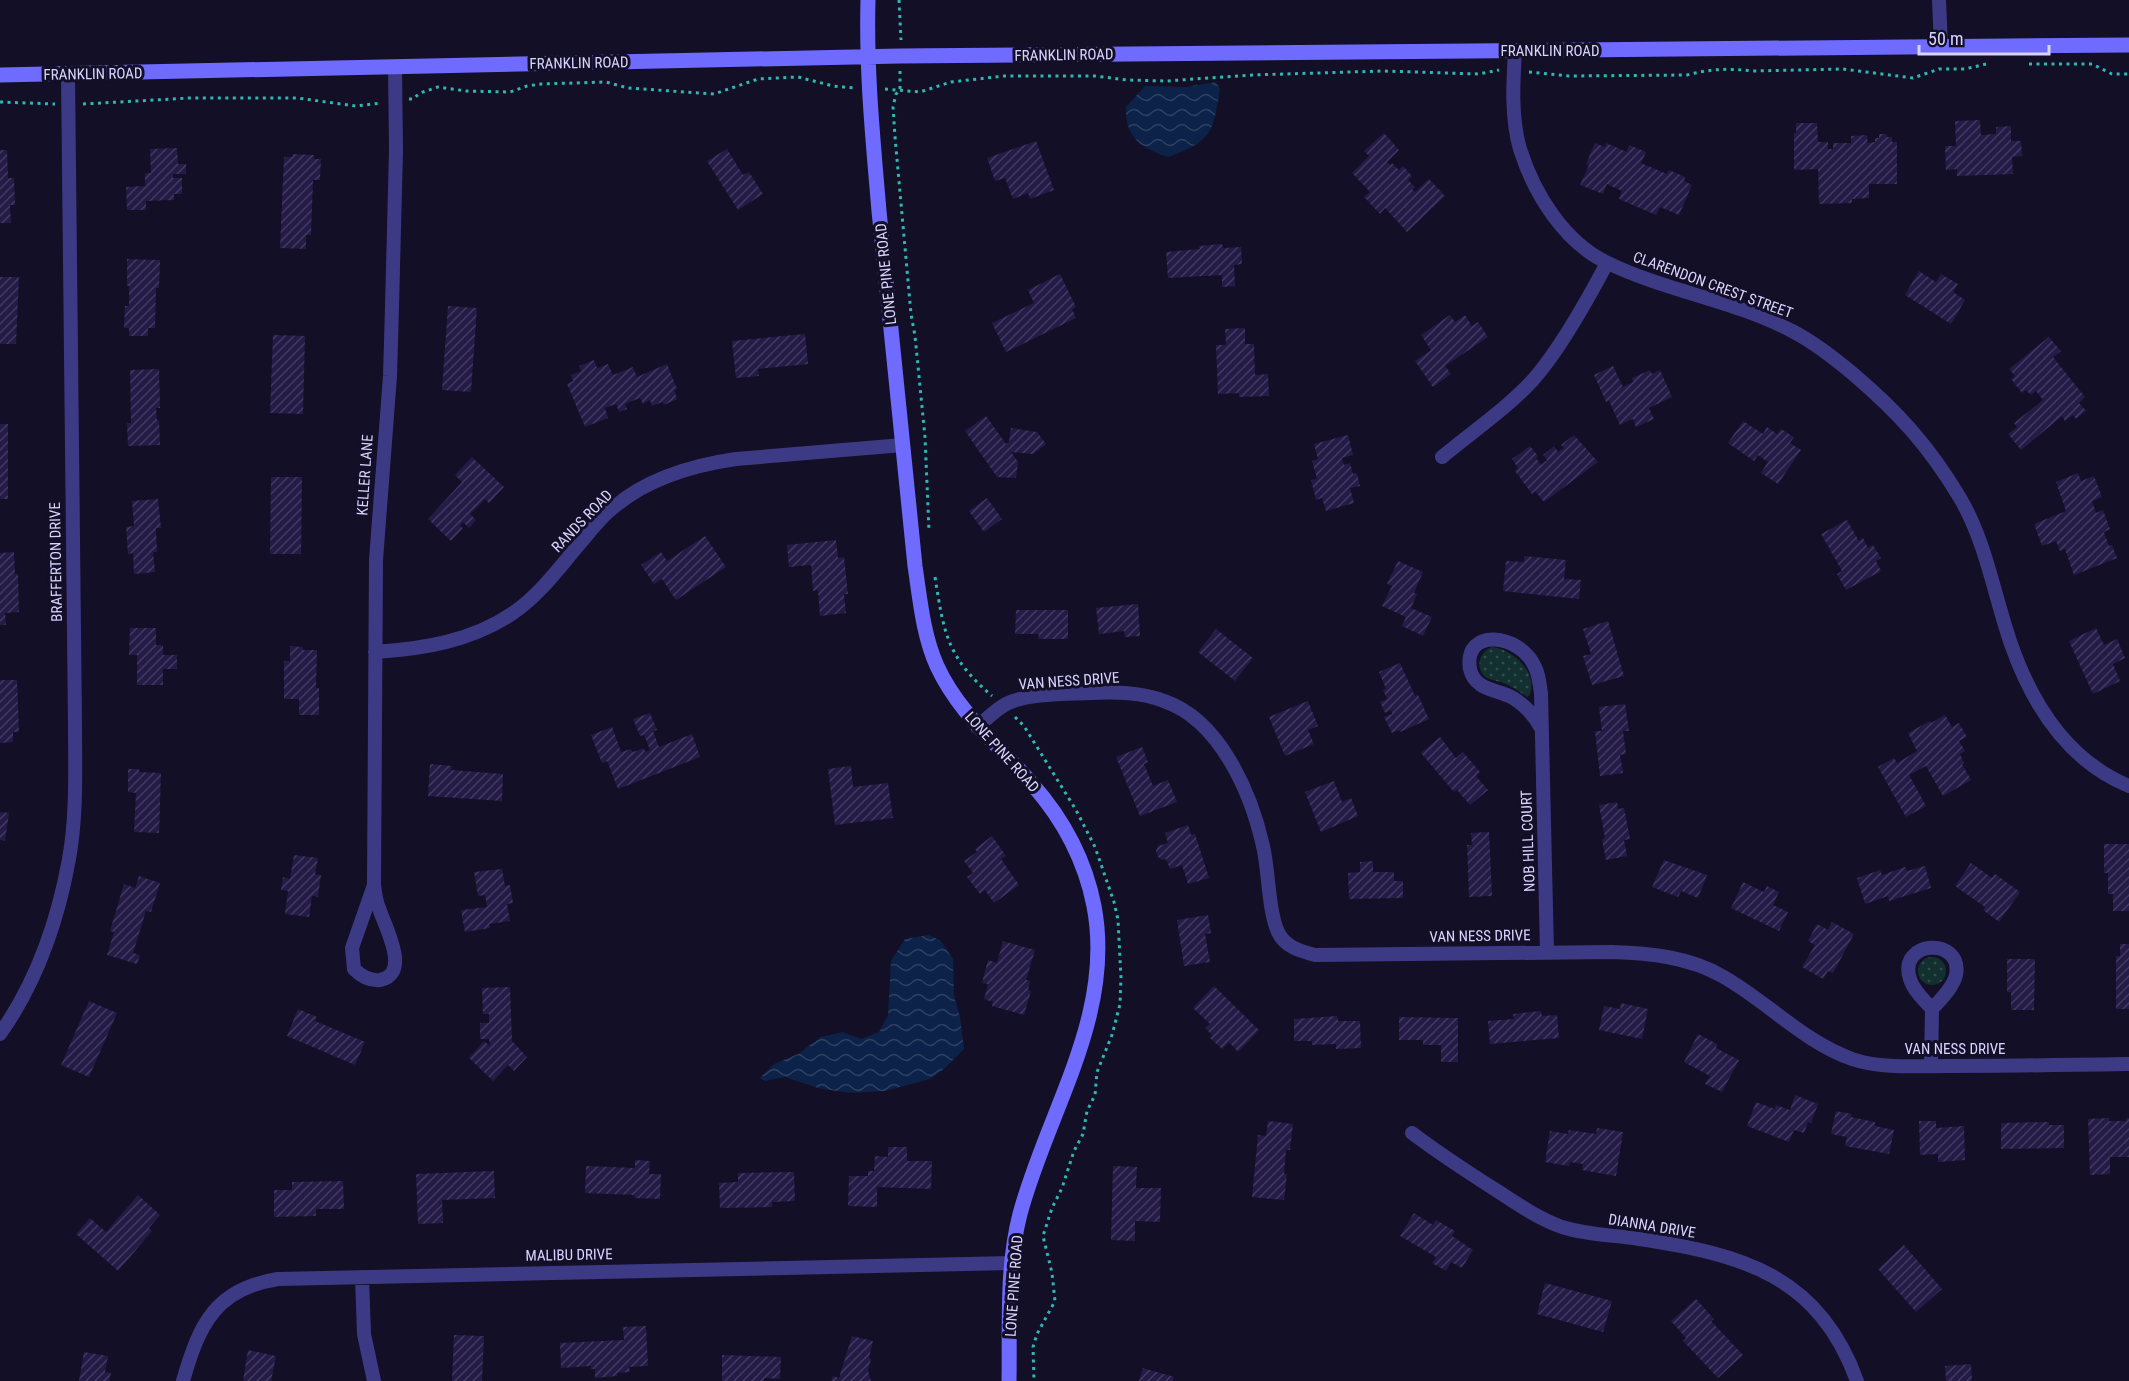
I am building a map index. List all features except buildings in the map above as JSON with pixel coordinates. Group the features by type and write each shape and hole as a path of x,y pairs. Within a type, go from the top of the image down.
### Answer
{"street":[{"name":"LONE PINE ROAD","path":"868,0 867,57 878,192 919,594 927,636 937,666 977,728 1030,781 1050,805 1064,828 1077,852 1087,879 1098,936 1098,959 1092,1006 1076,1061 1026,1194 1015,1238 1012,1263 1009,1381"},
{"path":"1939,0 1941,47"},
{"name":"FRANKLIN ROAD","path":"0,75 867,57 2129,45"},
{"name":"CLARENDON CREST STREET","path":"1515,51 1513,90 1520,149 1529,172 1551,213 1579,244 1607,263 1749,312 1796,333 1842,365 1896,411 1915,432 1961,499 1976,532 2011,644 2032,693 2050,722 2067,744 2086,761 2104,775 2129,786"},
{"name":"KELLER LANE","path":"374,885 354,941 352,958 354,969 361,975 380,980 393,970 396,959 394,947 378,907 374,885 376,560 393,307 395,68"},
{"name":"BRAFFERTON DRIVE","path":"0,1034 22,997 48,939 63,889 72,831 75,737 68,75"},
{"path":"1442,457 1533,379 1581,310 1607,263"},
{"name":"RANDS ROAD","path":"375,652 422,648 444,643 496,624 537,593 613,508 638,491 665,478 720,461 848,448 903,445"},
{"name":"NOB HILL COURT","path":"1541,728 1523,705 1512,697 1479,684 1474,679 1470,661 1473,651 1482,642 1491,638 1508,641 1518,646 1530,659 1539,677 1541,694 1547,952"},
{"name":"VAN NESS DRIVE","path":"977,728 1004,705 1024,699 1119,693 1139,694 1166,701 1180,708 1210,733 1229,759 1242,783 1254,812 1263,845 1278,932 1287,944 1299,951 1315,955 1547,952 1631,952 1654,955 1696,965 1722,976 1799,1031 1854,1060 1931,1066 2129,1064"},
{"path":"1931,1066 1932,1009"},
{"name":"DIANNA DRIVE","path":"1412,1133 1449,1160 1548,1221 1582,1232 1671,1244 1703,1251 1738,1261 1770,1274 1789,1286 1827,1321 1857,1381"},
{"name":"MALIBU DRIVE","path":"183,1381 192,1348 212,1311 223,1300 237,1292 263,1282 362,1277 1012,1263"},
{"path":"362,1277 364,1334 374,1381"}],"path":[{"path":"899,0 901,32"},
{"path":"1528,72 1569,76 1687,75 1702,70 1843,69 1913,78 1939,69 1965,69 1984,64 1996,64"},
{"path":"2018,64 2092,64 2112,74 2129,74"},
{"path":"892,89 920,92 951,82 1004,76 1095,76 1166,81 1252,75 1383,71 1479,74 1495,69"},
{"path":"405,100 413,99 420,93 438,87 466,91 510,92 526,86 542,84 606,82 628,88 714,94 727,91 747,81 798,77 842,87"},
{"path":"900,82 900,90 896,94 893,107 911,314 925,428 930,539"},
{"path":"76,104 190,98 297,98 356,106 386,102"},
{"path":"0,102 60,104"},
{"path":"934,572 947,639 959,662 984,689"}],"green space":[{"path":"1492,647 1508,652 1528,671 1531,679 1529,696 1527,697 1509,685 1489,679 1483,674 1479,666 1481,657"},
{"path":"1932,957 1942,961 1946,971 1942,981 1932,985 1922,981 1918,971 1922,961"}],"water":[{"path":"1216,82 1220,89 1212,127 1202,140 1193,146 1168,157 1149,150 1131,134 1126,117 1126,107 1145,86 1186,87"},
{"path":"928,935 940,940 953,959 954,996 960,1017 964,1049 945,1068 930,1079 885,1091 850,1093 818,1088 785,1077 765,1081 760,1078 774,1064 798,1054 821,1037 843,1032 861,1039 879,1032 888,1015 891,961 905,939"}]}
